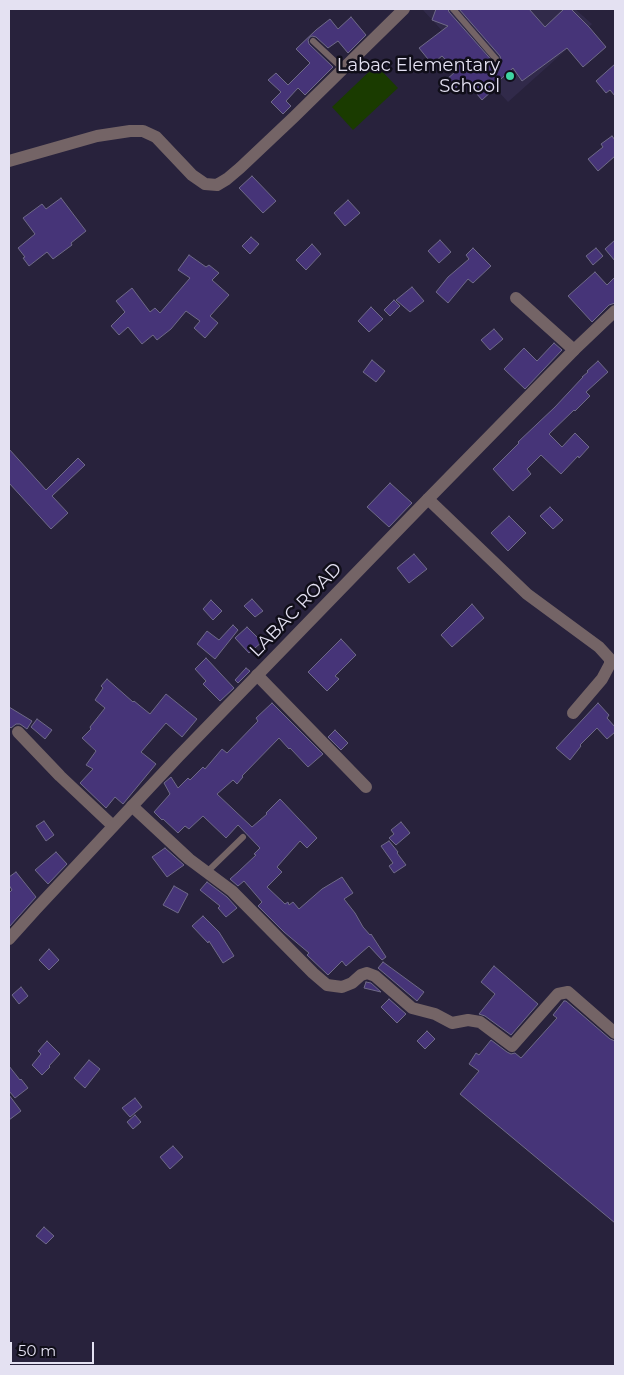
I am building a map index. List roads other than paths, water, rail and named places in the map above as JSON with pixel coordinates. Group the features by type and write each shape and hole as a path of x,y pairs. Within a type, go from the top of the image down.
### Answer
{"street":[{"path":"9,161 97,136 144,131 156,137 192,175 205,184 216,185 240,168 404,9"},
{"path":"516,298 574,350"},
{"name":"LABAC ROAD","path":"9,940 113,826 257,675 574,350 615,311"},
{"path":"428,499 527,594 599,647 610,659 610,664 602,679 574,713"},
{"path":"257,675 366,786"},
{"path":"18,732 60,776 113,826"},
{"path":"132,806 189,859 232,891 327,985 342,987 352,983 367,972 375,976 412,1008 435,1014 452,1023 468,1020 480,1022 512,1046 558,994 568,992 615,1033"}],"lane":[{"path":"453,9 496,59"},
{"path":"313,41 343,69"},
{"path":"207,872 243,837"}],"place":[{"name":"Labac Elementary School","path":"510,76"}]}
